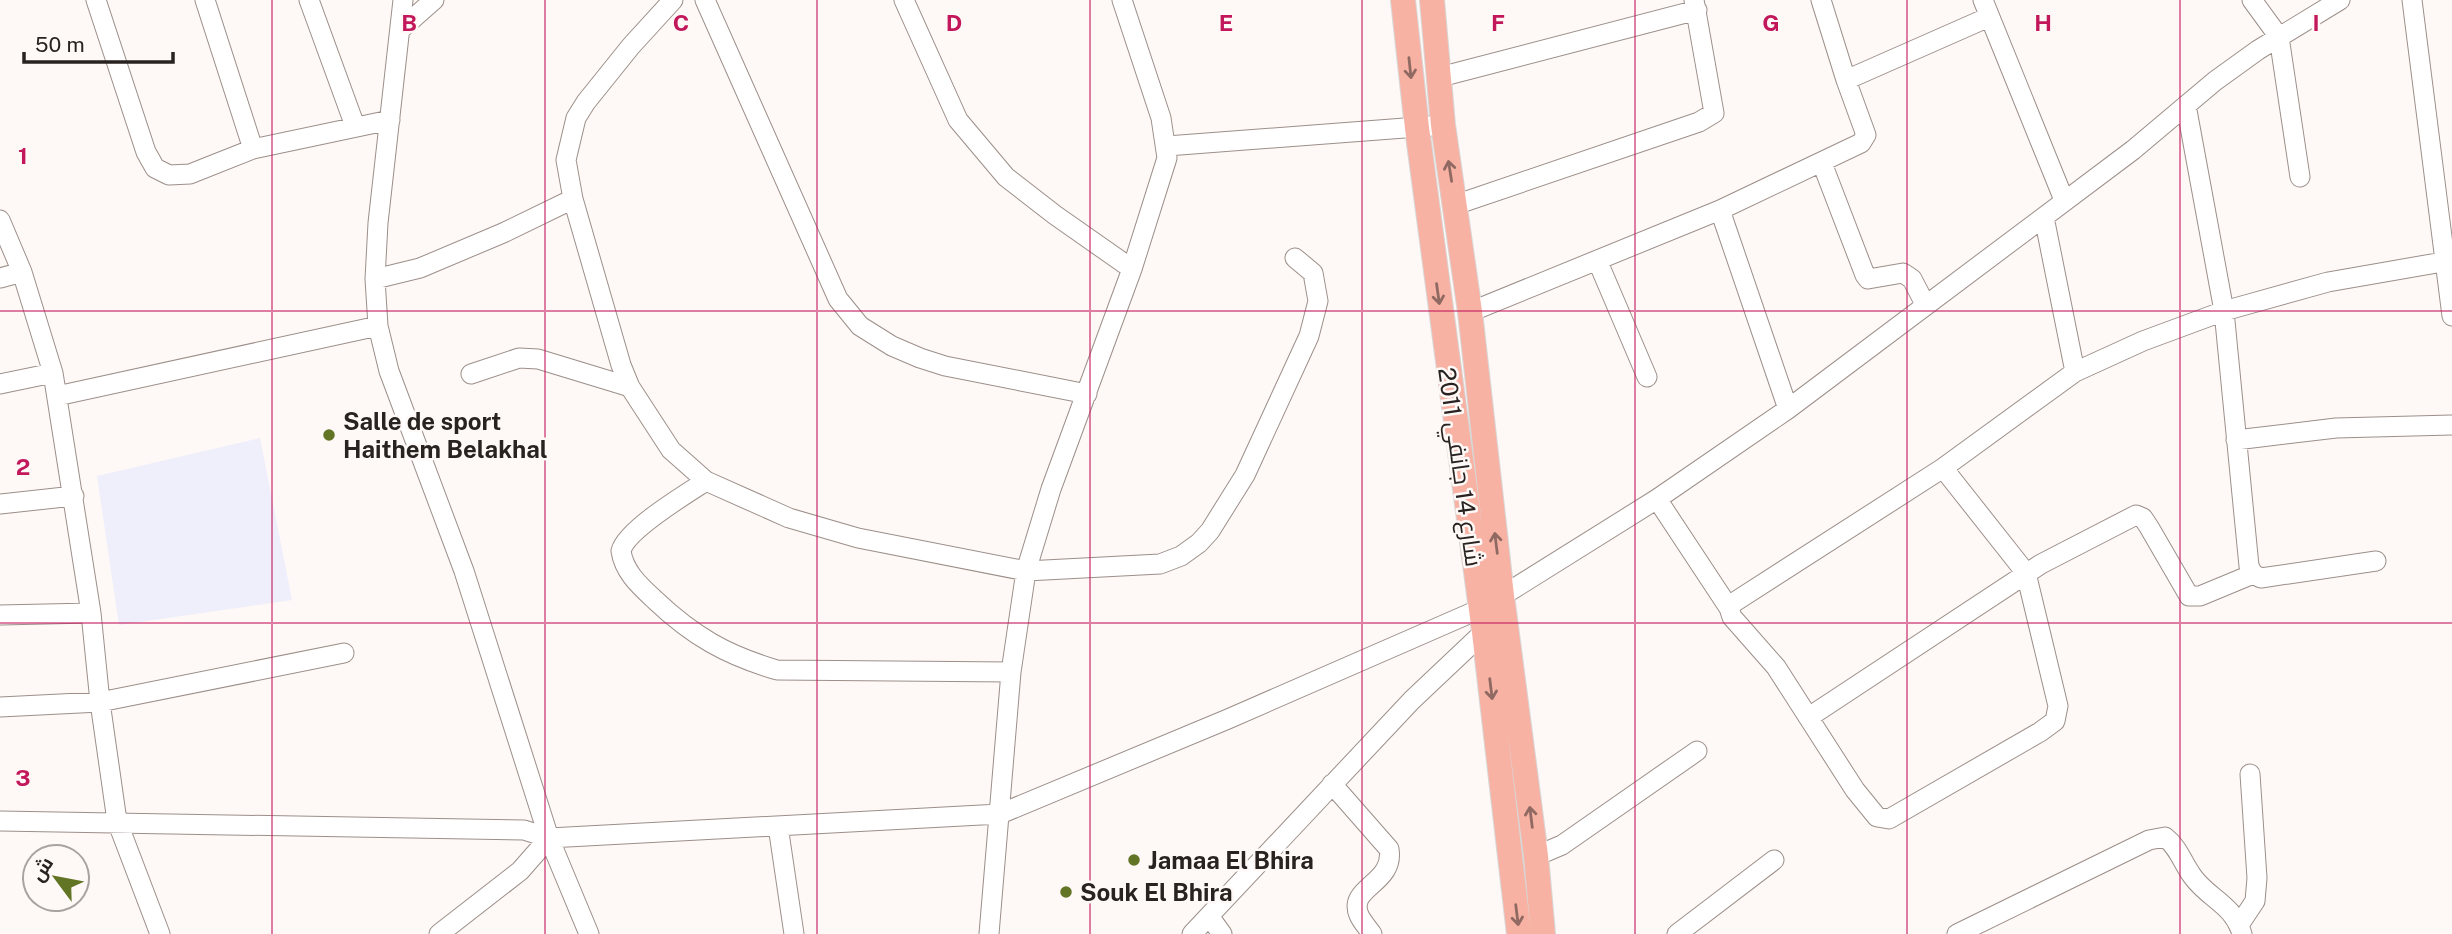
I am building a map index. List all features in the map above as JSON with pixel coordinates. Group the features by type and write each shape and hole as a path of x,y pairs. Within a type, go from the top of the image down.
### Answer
{"main road":[{"name":"شارع 14 جانفي 2011","path":"1403,0 1519,934"},
{"name":"شارع 14 جانفي 2011","path":"1432,0 1443,125 1470,313 1502,596 1536,856 1543,934"}],"street":[{"path":"96,0 146,152 155,168 169,175 190,174 253,149 390,120"},
{"path":"205,0 253,149"},
{"path":"309,0 355,126"},
{"path":"403,0 378,223 375,279 378,326 389,371 464,571 549,838 589,934"},
{"path":"400,30 434,0"},
{"path":"673,0 631,46 576,118 566,160 573,199 598,291 630,387 671,450 706,481 789,519 858,538 1026,572 1160,564 1190,550 1210,531 1245,475 1312,326 1318,301 1313,273 1295,258"},
{"path":"705,0 838,299 860,326 892,346 932,362 1087,394"},
{"path":"904,0 958,120 1006,177 1132,269"},
{"path":"1470,313 1720,209 1861,143 1866,135 1821,0"},
{"path":"2252,0 2279,37 2300,177"},
{"path":"1192,934 1412,700 1502,596 1657,499 1788,409 2044,217 2258,50 2279,37 2312,7 2340,0"},
{"path":"2413,0 2452,316"},
{"path":"993,932 1011,672 1026,572 1051,489 1132,269 1165,166 1167,146 1161,118 1126,1"},
{"path":"1440,77 1696,5 1714,113 1699,122 1455,205"},
{"path":"1846,80 1986,8 2064,200"},
{"path":"2186,105 2224,311 2249,566 2253,574 2261,578 2376,561"},
{"path":"1167,146 1443,125"},
{"path":"1822,163 1865,275 1868,279 1874,279 1903,273 1912,279 1925,304"},
{"path":"375,279 420,268 503,233 573,199"},
{"path":"1720,209 1788,409"},
{"path":"2044,217 2075,372"},
{"path":"0,220 22,272 53,373 91,614 117,821 160,934"},
{"path":"1598,262 1647,377"},
{"path":"1729,608 1737,600 1943,468 2075,372 2155,336 2224,311 2328,282 2444,262"},
{"path":"0,278 22,272"},
{"path":"57,396 378,326"},
{"path":"471,374 519,358 538,359 630,387"},
{"path":"0,384 53,373"},
{"path":"2236,440 2336,428 2452,425"},
{"path":"1657,499 1729,608 1732,617 1776,667 1855,790 1881,819 1889,818 2040,732 2055,721 2058,706 2026,573 1943,468"},
{"path":"706,481 649,520 626,540 621,551 635,582 681,625 698,636 747,661 777,670 1011,672"},
{"path":"0,503 74,496"},
{"path":"1809,717 2026,573 2136,515 2143,518 2149,527 2189,596 2200,596 2253,574"},
{"path":"0,615 91,614"},
{"path":"0,821 524,830 549,838 1000,814 1228,719 1482,620"},
{"path":"0,706 100,702 344,653"},
{"path":"1536,856 1562,845 1697,751"},
{"path":"2241,929 2255,901 2257,878 2250,774"},
{"path":"1332,784 1389,849 1391,860 1387,869 1361,895 1357,903 1359,915 1372,934"},
{"path":"778,826 794,934"},
{"path":"1957,934 2149,840 2165,837 2176,845 2192,876 2205,890 2224,903 2241,929"},
{"path":"439,934 520,870 549,838"},
{"path":"1677,934 1774,860"},
{"path":"1209,916 1222,934"}],"shaded area":[{"path":"260,438 292,600 119,625 97,476"}],"place":[{"name":"Salle de sport Haithem Belakhal","path":"329,435"},
{"name":"Jamaa El Bhira","path":"1134,860"},
{"name":"Souk El Bhira","path":"1066,892"}]}
